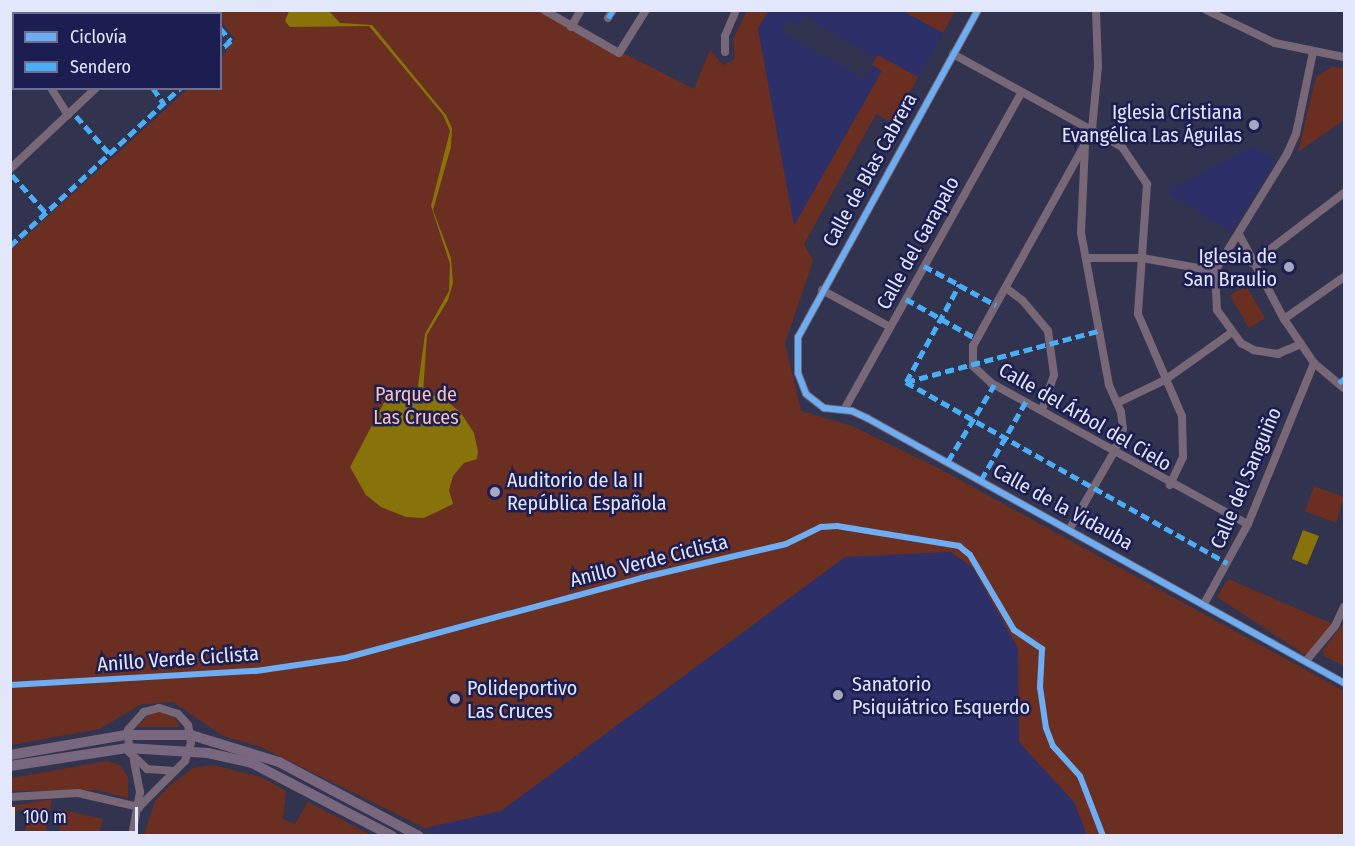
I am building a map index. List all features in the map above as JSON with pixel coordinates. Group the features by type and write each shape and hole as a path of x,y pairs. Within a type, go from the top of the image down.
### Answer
{"main road":[{"path":"10,755 126,735 191,735 279,762 419,836"},
{"path":"10,766 128,748 190,749 252,764 392,836"}],"street":[{"path":"544,10 616,53 624,49 646,10"},
{"path":"571,27 581,10"},
{"path":"725,52 725,36 736,10"},
{"name":"Calle de Blas Cabrera","path":"795,348 822,290 978,10"},
{"name":"Calle del Árbol del Cielo","path":"1096,10 1098,67 1092,129 973,346 973,366 985,380 1042,410 1170,485 1248,524"},
{"path":"1206,10 1252,34 1312,52 1344,57"},
{"path":"1302,344 1278,354 1254,350 1231,333 1217,310 1215,271 1239,236 1296,134 1312,52"},
{"path":"953,54 1021,93 1092,129 1125,150 1147,184 1138,314 1164,380 1182,416 1183,458 1170,485"},
{"path":"52,90 68,115"},
{"path":"10,169 94,90"},
{"name":"Calle del Garapalo","path":"844,410 1021,93"},
{"path":"1069,530 1114,452 1123,429 1117,403 1109,386 1098,331 1088,258 1081,233 1085,144"},
{"path":"1064,182 1074,178 1082,187"},
{"path":"1252,263 1344,193"},
{"path":"1239,236 1284,319 1314,363 1342,383"},
{"path":"1088,258 1142,258 1215,271"},
{"path":"1284,319 1344,277"},
{"path":"1006,288 1023,301 1048,332 1054,375 1042,410"},
{"path":"822,290 890,327"},
{"path":"1117,403 1164,380 1231,333"},
{"name":"Calle de la Vidauba","path":"795,348 800,380 808,398 824,408 844,410 867,418 1344,683"},
{"name":"Calle del Sanguiño","path":"1204,604 1248,524 1314,363"},
{"path":"1306,661 1335,626 1344,607"},
{"path":"132,836 139,807 140,781 128,748 126,735 140,714 159,708 178,714 191,735 190,749 185,761 139,807"},
{"path":"134,760 151,770 174,771"},
{"path":"10,797 78,793 139,807"}],"shaded area":[{"path":"328,10 340,23 372,25 446,115 452,128 451,147 433,210 451,258 453,283 448,300 427,335 423,393 443,398 461,413 474,433 478,451 477,459 464,463 453,476 449,490 453,504 424,518 406,517 381,507 366,495 350,467 388,395 394,398 417,393 425,334 449,291 450,264 431,206 450,131 443,115 369,26 290,27 285,21 289,11"},
{"path":"903,10 943,33 918,77 878,55 872,57 804,16 799,25 788,19 781,31 864,79 872,65 882,70 794,227 758,29 768,11"},
{"path":"1253,146 1276,160 1231,232 1169,194 1169,190"},
{"path":"1303,530 1319,536 1307,565 1292,559"},
{"name":"Sanatorio Psiquiátrico Esquerdo","path":"951,552 973,568 1018,648 1019,742 1074,802 1087,835 438,836 425,828 501,811 845,557"}],"green space":[{"name":"Parque de Las Cruces","path":"212,11 541,11 694,89 710,50 723,65 735,59 733,39 747,11 768,11 758,29 794,226 882,71 872,65 878,55 918,77 893,123 876,114 804,244 813,261 785,343 801,411 852,426 938,468 1344,691 1344,835 1087,835 1074,802 1019,742 1018,648 973,568 951,552 845,557 501,811 425,828 261,747 223,736 173,702 142,704 99,729 11,745 11,250 187,90 222,90 222,57 235,39 222,22 222,12"},
{"path":"903,11 955,11 943,33"},
{"path":"1332,67 1344,68 1344,120 1298,152 1316,77"},
{"path":"1246,286 1265,318 1249,328 1230,295"},
{"path":"1314,486 1344,497 1336,523 1305,511"},
{"path":"1228,579 1333,624 1307,656 1217,597"},
{"path":"1344,623 1344,666 1324,656 1323,650"},
{"path":"159,712 174,717 180,727 137,727 149,715"},
{"path":"107,761 120,765 128,777 128,798 97,790 11,791 11,778"},
{"path":"213,765 261,777 286,791 283,819 295,824 308,802 371,835 144,835 155,801 169,786 193,768"},
{"path":"52,799 46,830 59,833 64,810 103,819 99,835 24,835 30,812 17,809 11,835 11,809 15,809 11,806"}],"marked path":[{"path":"608,18 613,10"},
{"path":"222,30 231,41 222,49"},
{"path":"154,90 164,104"},
{"path":"10,246 178,90"},
{"path":"76,116 109,153"},
{"path":"12,175 46,213"},
{"path":"924,266 959,285"},
{"path":"906,382 959,285 996,305"},
{"path":"906,299 977,339"},
{"path":"906,382 1098,331"},
{"path":"1339,383 1344,378"},
{"path":"906,382 1227,563"},
{"path":"948,461 994,385"},
{"path":"981,480 1026,401"}],"cycle path":[{"path":"978,10 798,337 798,373 806,394 824,408 852,411 867,418 1344,683"},
{"name":"Anillo Verde Ciclista","path":"10,685 256,671 345,658 641,578 786,544 821,527 837,526 959,546 970,555 1014,630 1042,649 1040,687 1046,728 1053,746 1080,776 1103,836"}],"place":[{"name":"Iglesia Cristiana Evangélica Las Águilas","path":"1254,125"},
{"name":"Iglesia de San Braulio","path":"1289,267"},
{"name":"Auditorio de la II República Española","path":"495,492"},
{"name":"Sanatorio Psiquiátrico Esquerdo","path":"838,695"},
{"name":"Polideportivo Las Cruces","path":"455,699"}]}
